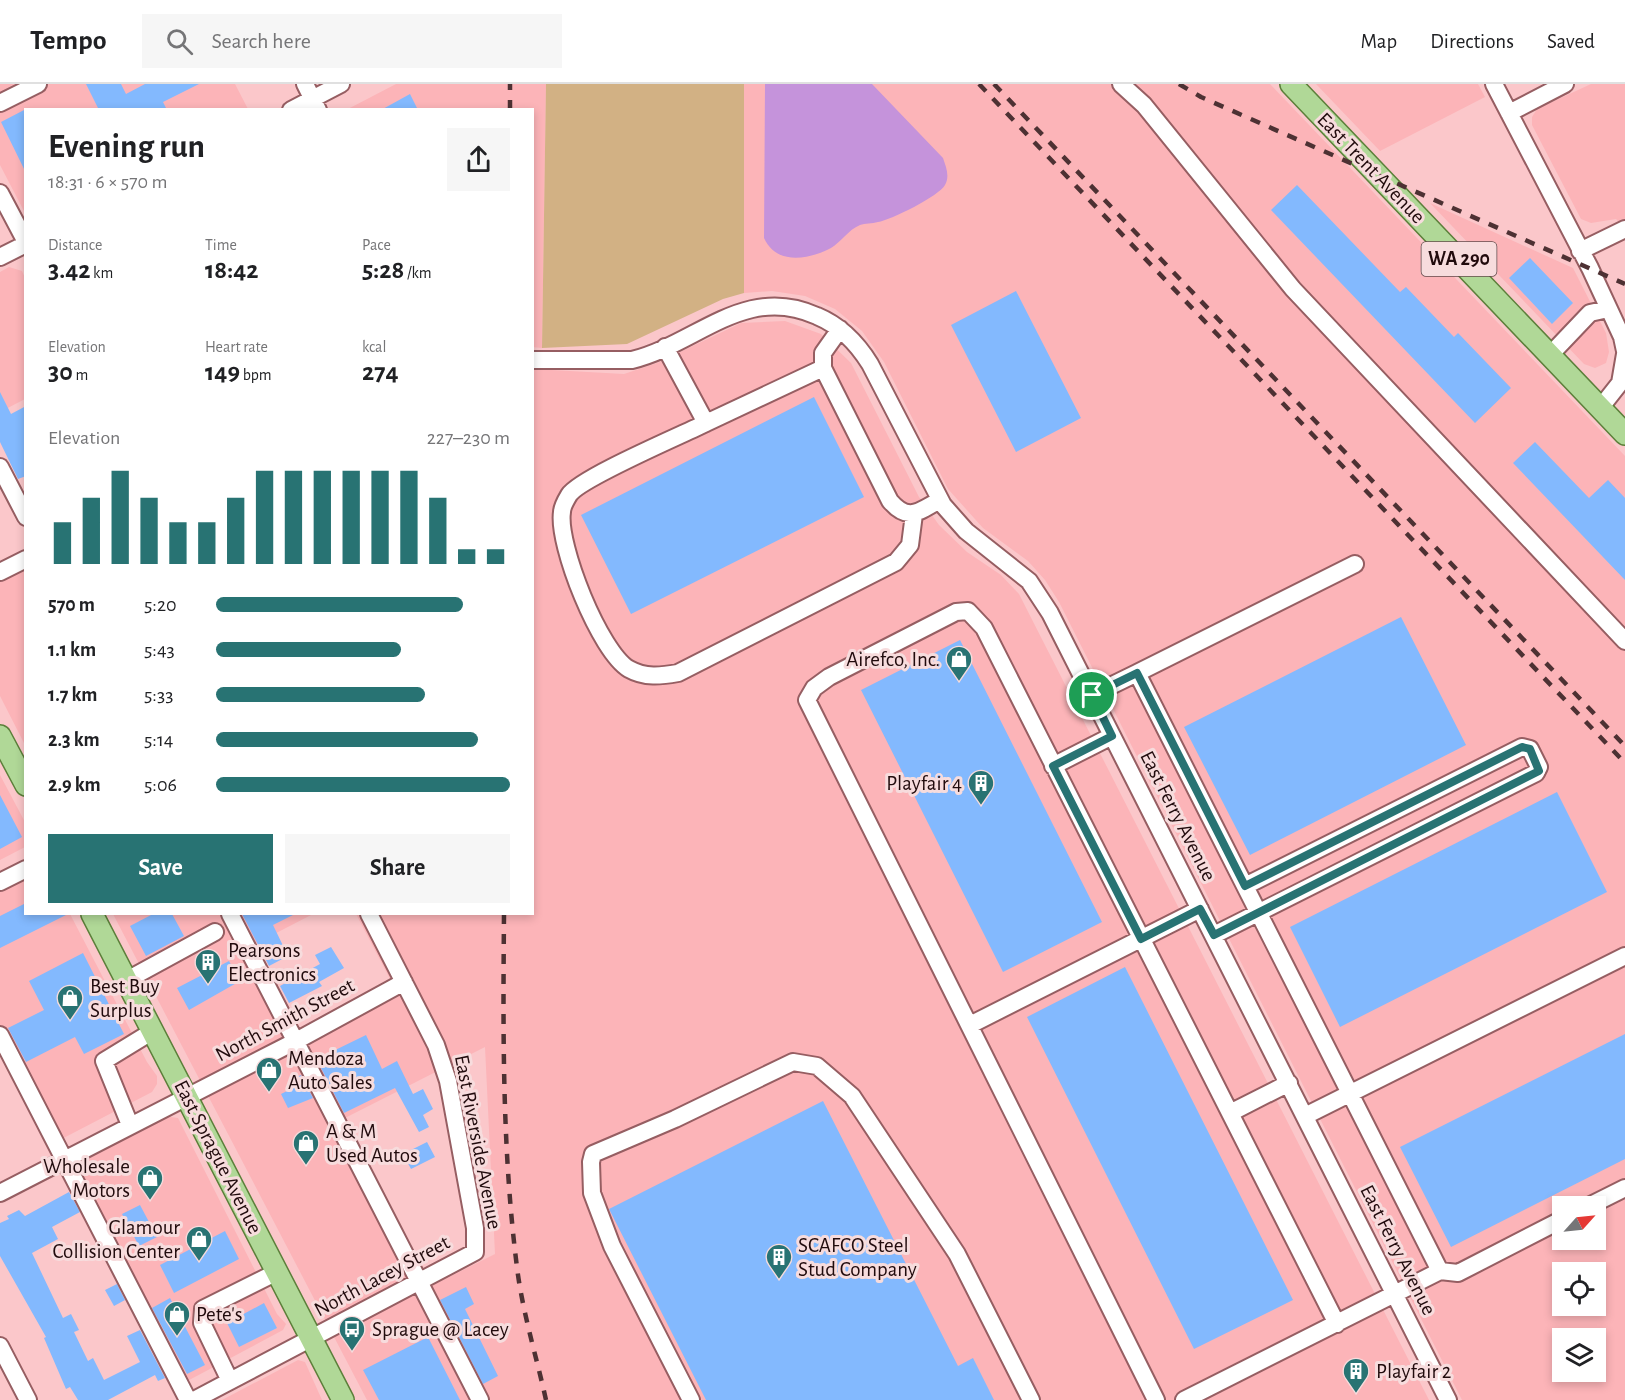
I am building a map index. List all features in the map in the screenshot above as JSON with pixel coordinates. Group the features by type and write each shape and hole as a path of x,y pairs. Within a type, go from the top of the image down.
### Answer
{"main road":[{"name":"East Trent Avenue","path":"1291,84 1625,434"},
{"path":"0,736 24,781"},
{"name":"East Sprague Avenue","path":"93,915 343,1400"}],"street":[{"path":"0,104 38,84"},
{"path":"294,108 341,84"},
{"path":"1121,84 1144,105 1293,289 1625,641"},
{"path":"1494,84 1580,251 1608,309 1625,352 1625,368 1620,382 1601,407"},
{"path":"1509,113 1565,84"},
{"path":"0,194 24,239"},
{"path":"1580,251 1625,229"},
{"path":"0,257 24,244"},
{"name":"East Ferry Avenue","path":"534,360 632,360 740,312 770,306 800,309 830,321 867,359 940,500 966,531 1029,581 1050,613 1448,1400"},
{"path":"1551,354 1590,313 1608,309"},
{"path":"840,329 823,353 823,368 890,501 906,514 914,514 940,500"},
{"path":"665,347 706,423"},
{"path":"823,368 588,480 569,494 562,510 568,555 591,615 610,651 628,668 657,677 678,673 896,562 910,545 914,514"},
{"path":"0,467 24,513"},
{"path":"0,572 24,560"},
{"path":"1092,695 1355,564"},
{"path":"1156,1400 807,700 814,688 829,677 956,612 968,611 984,628 1337,1324"},
{"path":"1137,673 1440,1271"},
{"path":"1053,766 1112,736"},
{"path":"1214,935 1536,774 1539,767 1530,749 1522,747 1245,886"},
{"path":"0,882 24,869"},
{"path":"970,1025 1200,909"},
{"path":"231,915 480,1400"},
{"name":"East Riverside Avenue","path":"370,915 436,1045 448,1081 475,1228 475,1252"},
{"path":"127,980 215,932"},
{"path":"1305,1116 1625,956"},
{"name":"North Smith Street","path":"0,1193 296,1041 404,982"},
{"path":"130,1125 104,1061 153,1031"},
{"path":"0,1035 188,1400"},
{"path":"691,1400 612,1246 592,1194 593,1154 675,1119 793,1062 817,1066 852,1096 957,1254 1031,1400"},
{"path":"1230,1113 1289,1083"},
{"path":"1606,1198 1625,1188"},
{"path":"1184,1400 1440,1271 1458,1273 1552,1225"},
{"name":"North Lacey Street","path":"194,1400 475,1252"},
{"path":"230,1381 202,1323 203,1309 277,1272"},
{"path":"0,1346 28,1400"}],"shaded area":[{"path":"0,84 235,84 247,108 24,108 24,211 0,165"},
{"path":"396,84 546,84 542,348 534,347 534,108 350,108"},
{"path":"546,84 744,84 744,293 723,299 627,344 542,348"},
{"path":"744,84 1270,84 1625,456 1625,1400 1462,1400 1059,602 1045,580 1028,561 983,528 948,489 884,362 862,331 835,309 805,296 772,291 744,293"},
{"path":"765,84 872,84 943,158 947,175 945,185 925,201 903,212 876,223 856,227 831,248 822,252 793,258 776,253 764,238"},
{"path":"1316,84 1478,84 1485,97 1380,151"},
{"path":"1591,84 1625,84 1625,228 1616,219 1591,223 1581,219 1532,125 1532,117 1537,109"},
{"path":"1430,203 1573,268 1606,333 1609,352 1606,363 1595,368 1584,364"},
{"path":"9,267 22,271 24,276 24,400 0,412 0,272"},
{"path":"785,321 821,334 851,363 919,497 939,525 967,552 1001,575 1019,594 1429,1400 367,1400 114,915 311,915 253,945 305,1045 399,996 357,915 534,915 534,369 624,374 657,363 741,323","holes":["485,1047 495,1254 427,1288 343,1119"]},
{"path":"24,569 24,743 0,696 0,581"},
{"path":"0,775 24,820 24,848 0,860"},
{"path":"24,880 24,915 71,915 147,1062 157,1076 157,1084 152,1092 52,1144 0,1046 0,892"},
{"path":"164,1116 178,1118 277,1314 286,1324 283,1330 176,1387 64,1167"},
{"path":"298,1360 305,1362 322,1400 222,1400"}],"building":[{"path":"86,84 121,84 126,94 145,84 199,84 163,102 166,108 98,108"},
{"path":"410,94 417,108 385,108"},
{"path":"24,110 24,169 1,122"},
{"path":"1297,185 1400,292 1406,287 1454,337 1458,333 1511,388 1475,423 1271,210"},
{"path":"1530,258 1573,303 1552,324 1509,278"},
{"path":"1016,291 1081,418 1016,452 951,325"},
{"path":"0,392 11,414 24,407 24,477 18,479 0,442"},
{"path":"814,397 864,497 631,614 581,515"},
{"path":"1535,442 1589,498 1608,480 1625,498 1625,580 1513,463"},
{"path":"1401,617 1466,745 1250,855 1184,727"},
{"name":"Playfair 4","path":"960,640 1102,922 1003,972 861,690"},
{"path":"1557,792 1607,892 1340,1027 1290,927"},
{"path":"0,795 22,837 0,849"},
{"path":"24,904 24,915 66,915 0,948 0,916"},
{"path":"151,915 173,915 184,936 146,956 130,926"},
{"path":"243,915 293,915 273,925 288,956 269,966"},
{"path":"331,947 344,968 319,982 322,986 289,1003 280,986 320,964 315,955"},
{"name":"Best Buy Surplus","path":"83,953 124,1034 84,1054 75,1037 26,1062 8,1028 44,1010 29,981"},
{"name":"Pearsons Electronics","path":"229,961 240,981 189,1010 177,988"},
{"path":"1125,967 1293,1300 1194,1349 1027,1017"},
{"path":"1625,1034 1625,1159 1451,1247 1400,1147"},
{"path":"366,1035 382,1069 397,1061 413,1094 423,1089 433,1109 423,1115 429,1127 419,1132 395,1088 344,1113 320,1066 326,1063 323,1056"},
{"path":"301,1075 313,1098 288,1108 281,1094 295,1087 292,1079"},
{"name":"SCAFCO Steel Stud Company","path":"823,1101 958,1366 973,1358 994,1400 706,1400 609,1209"},
{"path":"427,1142 435,1157 411,1169 403,1154"},
{"path":"69,1192 80,1212 52,1227 58,1239 32,1253 63,1318 71,1314 79,1330 74,1332 88,1361 93,1358 104,1380 140,1362 127,1336 140,1330 165,1378 158,1381 155,1375 108,1400 78,1400 70,1387 66,1389 44,1338 46,1337 0,1256 0,1223 9,1219 7,1216 19,1210 25,1216"},
{"path":"140,1205 157,1237 139,1246 122,1214"},
{"name":"Glamour Collision Center","path":"225,1231 239,1259 174,1293 160,1265"},
{"path":"117,1284 125,1300 114,1306 105,1290"},
{"path":"466,1287 474,1304 465,1309 498,1376 483,1384 440,1300"},
{"name":"Pete's","path":"170,1298 205,1365 187,1374 152,1308"},
{"path":"264,1303 277,1328 239,1347 227,1323"},
{"path":"428,1337 460,1400 379,1400 363,1370"}],"railway":[{"path":"510,84 510,108"},
{"path":"979,84 1625,763"},
{"path":"994,84 1625,746"},
{"path":"1179,84 1201,97 1625,284"},
{"path":"504,915 505,1095 509,1185 518,1275 546,1400"}],"place":[{"name":"Airefco, Inc.","path":"959,682"},
{"name":"Playfair 4","path":"981,806"},
{"name":"Pearsons Electronics","path":"208,985"},
{"name":"Best Buy Surplus","path":"70,1021"},
{"name":"Mendoza Auto Sales","path":"269,1093"},
{"name":"A & M Used Autos","path":"306,1166"},
{"name":"Wholesale Motors","path":"150,1201"},
{"name":"Glamour Collision Center","path":"199,1262"},
{"name":"SCAFCO Steel Stud Company","path":"779,1280"},
{"name":"Pete's","path":"177,1337"},
{"name":"Sprague @ Lacey","path":"352,1352"},
{"name":"Playfair 2","path":"1356,1394"}],"route":[{"path":"1137,673 1245,886 1522,747 1526,746 1530,749 1539,771 1214,935 1200,909 1141,939 1053,766 1112,736 1092,695 1137,673"}]}
